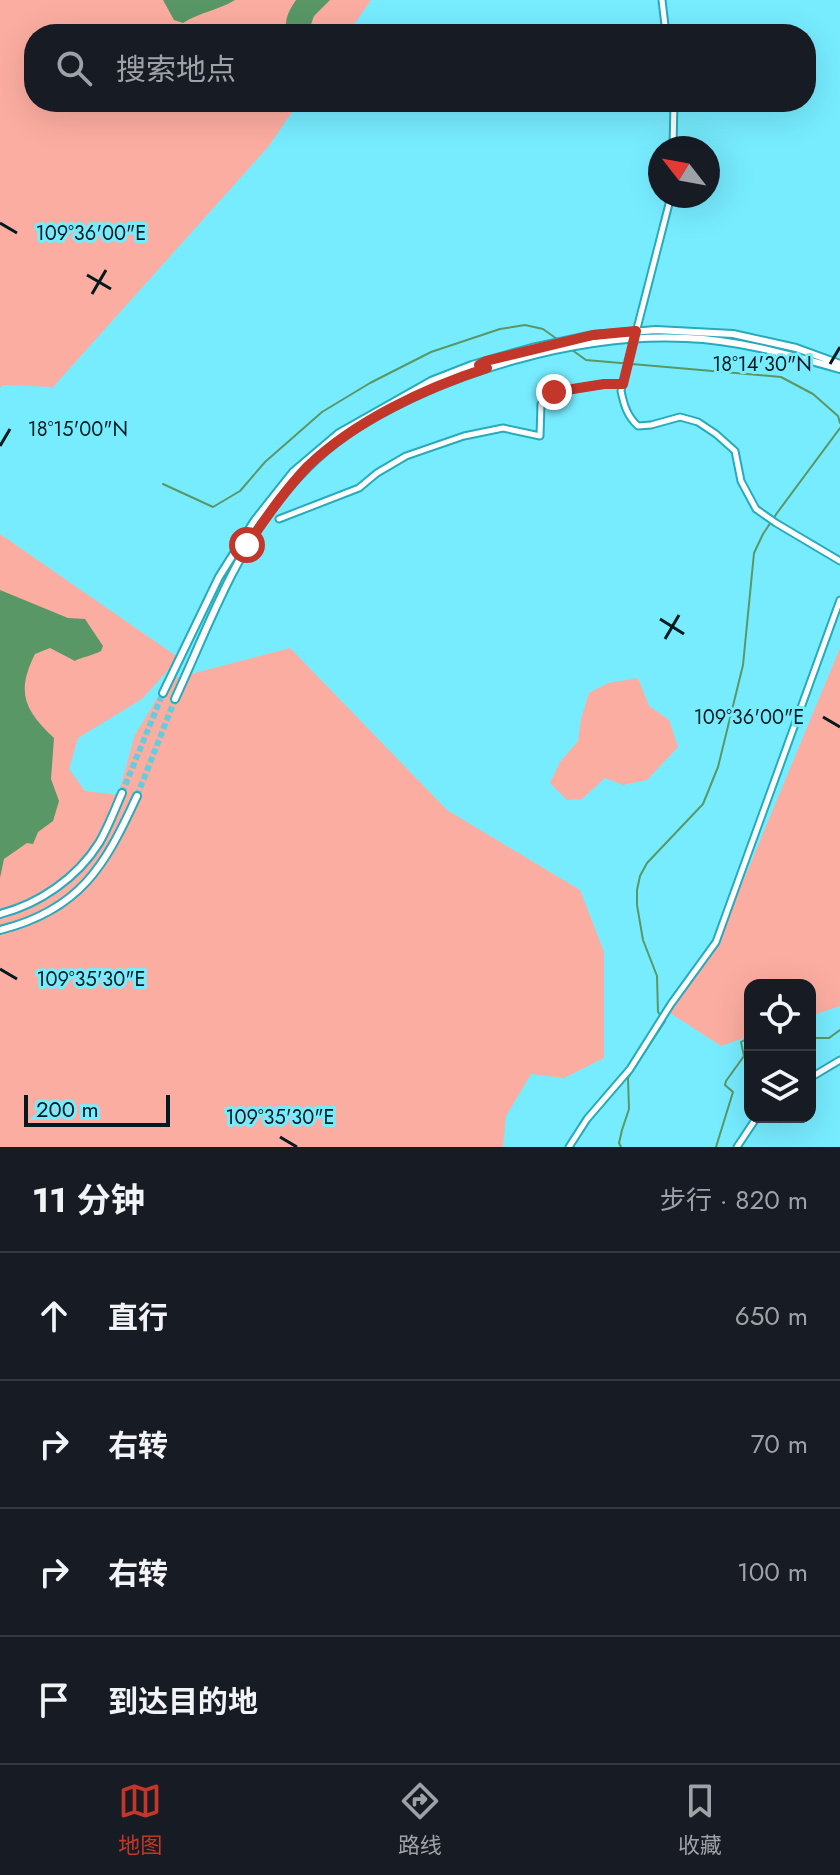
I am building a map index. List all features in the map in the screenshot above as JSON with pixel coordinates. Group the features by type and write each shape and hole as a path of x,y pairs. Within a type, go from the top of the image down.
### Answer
{"main road":[{"path":"163,693 219,577 255,520 293,472 339,433 431,381 593,335 635,335 656,330 733,334 796,348 840,366"},
{"path":"486,365 627,339 686,338 737,343 840,366"},
{"path":"175,699 247,545 278,501 309,466 356,429 459,374"},
{"path":"0,914 35,901 71,877 98,844 122,793"},
{"path":"0,930 31,921 59,906 81,889 98,871 137,796"},
{"path":"71,877 81,889"}],"street":[{"path":"662,0 665,24"},
{"path":"673,136 674,112"},
{"path":"668,208 621,391 630,419 638,426 680,417 698,422 716,434 735,451 741,481 756,509 840,561"},
{"path":"279,519 359,488 406,456 464,436 503,428 540,436 541,404 554,392 623,384"},
{"path":"569,1147 587,1119 630,1069 671,1004 716,942 840,600"},
{"path":"816,1074 840,1060"},
{"path":"737,1147 753,1123"}],"shaded area":[{"path":"0,0 371,0 354,24 24,24 24,112 292,112 268,147 53,387 3,385 0,388"},
{"path":"163,0 235,0 183,23 174,20"},
{"path":"296,0 330,0 314,16 311,24 286,24 288,13"},
{"path":"0,534 179,658 142,699 78,738 69,769 85,791 118,795 135,735 168,680 290,648 447,810 580,890 604,952 604,1058 564,1078 531,1074 506,1116 503,1147 0,1147"},
{"path":"0,590 68,618 85,619 103,646 101,651 75,661 50,648 35,654 29,667 26,700 36,718 54,738 51,779 59,801 53,821 38,832 33,844 27,843 4,859 0,878"},
{"path":"840,648 840,1006 816,1014 816,979 744,979 744,1038 721,1046 670,1013 720,937"},
{"path":"638,678 649,706 669,720 678,747 647,780 623,785 605,778 582,799 567,800 550,783 560,762 578,741 589,693 608,683"}],"waterway":[{"path":"163,484 213,507 240,491 265,462 322,412 431,352 500,329 525,325 543,329 557,339"},
{"path":"572,350 586,360 781,377 813,394 838,416 840,423"},
{"path":"621,1147 619,1143 629,1109 628,1078 665,1021 658,1012 657,976 643,940 637,905 640,876 647,863 703,804 718,767 743,665 754,553 777,513 840,428"},
{"path":"816,1038 829,1038 840,1030"},
{"path":"716,1147 733,1092 725,1085 726,1081 744,1056 741,1042 744,1040"}],"tunnel":[{"path":"122,793 163,693"},
{"path":"137,796 175,699"}],"route":[{"path":"247,545 278,501 309,466 356,429 411,398 487,368 479,365 486,361 593,335 636,331 623,384 554,392"}]}
